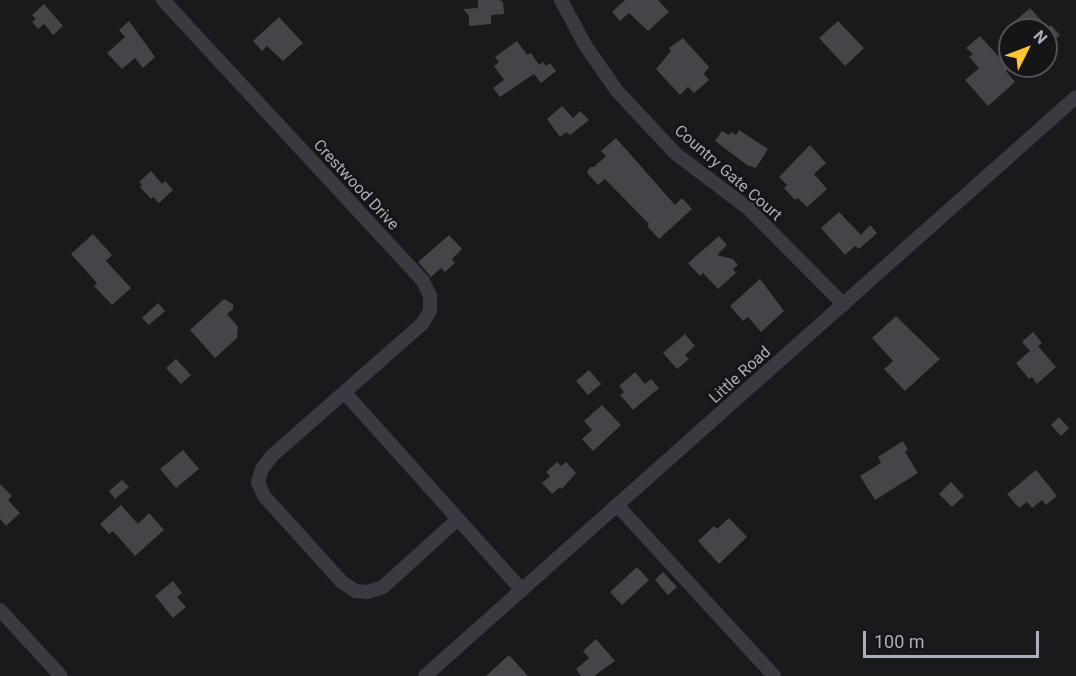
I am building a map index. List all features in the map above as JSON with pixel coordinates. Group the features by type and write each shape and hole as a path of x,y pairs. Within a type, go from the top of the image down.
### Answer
{"street":[{"name":"Crestwood Drive","path":"163,0 423,281 430,296 430,311 422,324 272,456 262,469 258,482 264,496 342,582 356,591 367,592 383,587 458,519"},
{"name":"Country Gate Court","path":"561,0 585,45 616,91 676,154 748,208 844,305"},
{"name":"Little Road","path":"425,676 1076,97"},
{"path":"345,393 522,590"},
{"path":"617,505 774,676"},
{"path":"0,610 61,676"}],"building":[{"path":"478,0 503,2 504,14 491,15 491,24 469,26 469,16 463,9 478,8"},
{"path":"625,0 658,0 669,12 648,31 629,13 620,21 612,12"},
{"path":"44,4 63,26 53,35 44,24 38,29 32,22 36,19 32,15"},
{"path":"1030,8 1039,18 1018,18"},
{"path":"279,17 303,43 283,61 267,46 262,51 253,41"},
{"path":"129,21 155,57 143,68 135,58 122,69 107,53 125,37 119,30"},
{"path":"838,21 864,48 845,66 819,38"},
{"path":"980,36 998,56 998,78 1012,78 1015,82 988,106 965,80 979,68 969,57 973,54 966,48"},
{"path":"683,38 709,67 704,74 709,80 694,93 688,87 680,95 656,69 671,51 669,48"},
{"path":"517,41 527,55 531,53 539,65 543,62 546,66 550,63 556,71 541,83 534,74 500,97 493,88 504,80 494,66 499,62 495,57"},
{"path":"562,106 573,118 580,111 589,120 570,135 566,132 560,137 547,119"},
{"path":"739,130 768,149 756,168 747,165 715,141 722,131 729,135 732,132 736,135"},
{"path":"616,138 675,205 682,198 692,209 659,239 647,226 649,224 605,179 598,185 587,173 590,167 594,167 606,156 601,151"},
{"path":"810,145 826,163 814,174 827,189 807,207 798,198 795,200 784,188 787,185 779,177"},
{"path":"151,171 162,184 165,181 173,190 159,203 153,197 151,199 140,187 142,185 139,182"},
{"path":"839,212 861,235 870,225 877,233 859,249 855,246 845,255 821,228"},
{"path":"93,234 112,255 106,261 131,288 112,305 94,286 97,283 71,254"},
{"path":"449,235 462,249 452,259 455,263 445,272 441,268 431,277 418,262"},
{"path":"719,236 727,245 717,255 733,259 738,265 733,269 736,273 718,289 703,273 700,276 688,263"},
{"path":"760,279 784,311 761,332 748,317 743,321 730,306"},
{"path":"224,299 233,304 233,309 227,314 238,327 237,338 215,358 190,330"},
{"path":"158,303 165,311 149,325 142,318"},
{"path":"896,316 940,359 905,391 884,369 893,361 872,338"},
{"path":"1033,332 1042,343 1038,346 1056,367 1037,384 1032,377 1029,379 1016,363 1030,351 1022,342"},
{"path":"685,334 695,346 685,355 689,359 677,369 663,353"},
{"path":"176,359 191,375 181,384 166,368"},
{"path":"589,370 601,384 588,395 576,381"},
{"path":"635,372 645,384 651,379 659,388 633,410 620,395 624,392 619,386"},
{"path":"602,405 621,425 593,451 582,439 592,430 584,421"},
{"path":"1059,417 1069,428 1061,436 1051,425"},
{"path":"903,441 908,450 905,452 918,473 875,500 860,476 881,463 878,457"},
{"path":"183,450 199,469 176,488 160,469"},
{"path":"557,462 561,466 566,462 576,473 562,489 560,487 552,494 542,483 550,476 546,472"},
{"path":"1036,470 1057,496 1046,505 1042,500 1032,508 1027,502 1019,508 1007,494"},
{"path":"122,480 129,487 115,499 109,491"},
{"path":"951,482 964,496 952,507 939,494"},
{"path":"0,484 12,496 8,500 20,513 6,526 0,519"},
{"path":"121,505 138,524 149,513 164,530 135,556 113,531 109,534 100,524"},
{"path":"729,518 747,537 719,564 698,541 714,526 717,529"},
{"path":"637,567 649,580 622,605 610,592"},
{"path":"663,572 677,587 668,595 655,580"},
{"path":"173,581 182,593 177,597 186,607 173,618 155,596"},
{"path":"596,639 615,661 594,676 581,676 576,669 589,658 583,651"},
{"path":"509,655 528,676 486,676"}]}
